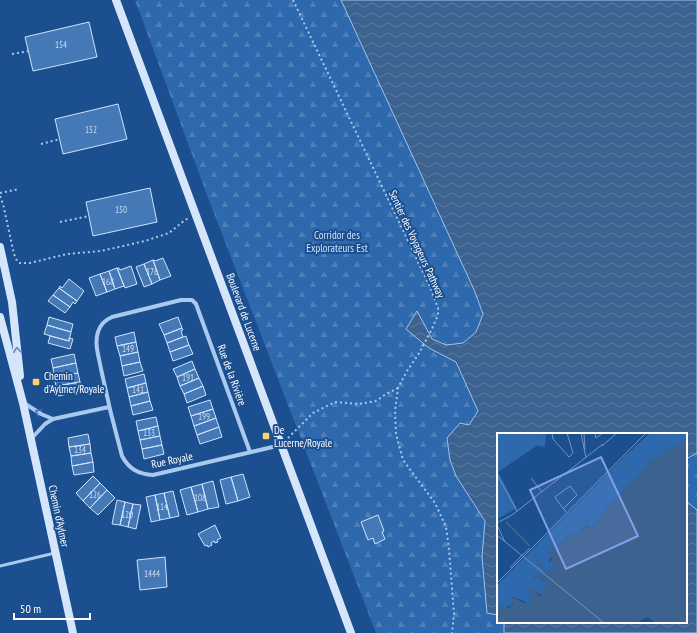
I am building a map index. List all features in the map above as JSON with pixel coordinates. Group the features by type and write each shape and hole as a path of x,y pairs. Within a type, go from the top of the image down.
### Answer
{"street":[{"name":"Boulevard de Lucerne","path":"116,0 351,633"},
{"name":"Chemin d'Aylmer","path":"0,247 12,302 23,403"},
{"name":"Rue Royale","path":"196,304 192,300 182,300 112,317 102,324 98,332 97,347 109,407 122,456 126,464 131,469 138,472 153,475 282,444"},
{"name":"Rue de la Rivière","path":"196,304 250,452"},
{"name":"Chemin d'Aylmer","path":"0,317 23,403 74,633"},
{"path":"23,403 41,414 53,419"},
{"path":"31,439 45,424 53,419 109,407"}],"lane":[{"path":"0,566 56,552"}],"path":[{"name":"Sentier des Voyageurs Pathway","path":"293,0 430,287 438,308 438,315 432,331 398,388 395,411 396,434 403,460 435,503 446,527 454,614 452,633"},
{"path":"12,54 29,51"},
{"path":"41,144 60,139"},
{"path":"19,189 0,195 14,254 17,261 20,263 30,263 67,254 101,251 145,241 169,233 185,220 196,214"},
{"path":"60,222 89,216"},
{"path":"282,444 313,413 335,402 359,404 376,401 398,388"}],"green space":[{"name":"Corridor des Explorateurs Est","path":"135,0 341,0 475,292 483,314 476,332 463,343 446,345 432,339 427,331 429,348 456,362 478,411 469,425 456,476 485,521 482,557 487,613 497,615 497,623 504,623 504,633 376,633 207,195"},
{"path":"697,453 697,510 687,502 687,458"}],"water":[{"path":"341,0 697,0 697,453 687,458 687,433 497,433 497,615 487,613 482,557 485,521 456,476 450,460 447,438 460,423 469,425 478,411 456,362 429,348 406,329 417,311 432,339 446,345 463,343 476,332 483,314 475,292"},
{"path":"687,502 697,510 697,633 504,633 504,623 687,623"}],"building":[{"path":"89,22 97,57 33,71 25,37"},
{"path":"118,104 127,139 63,154 55,119"},
{"path":"150,188 157,222 93,236 86,202"},
{"path":"163,258 171,276 160,280 153,260 155,261"},
{"path":"153,260 160,280 152,284 144,264"},
{"path":"144,264 152,284 144,287 136,267"},
{"path":"131,266 137,284 125,288 117,268 120,270"},
{"path":"117,268 124,286 115,289 109,271"},
{"path":"109,271 115,289 107,292 100,274"},
{"path":"100,274 107,292 96,296 89,278"},
{"path":"69,279 84,291 77,301 59,288 60,286 62,288"},
{"path":"59,288 77,301 75,304 73,302 70,307 53,295"},
{"path":"53,295 70,307 65,313 48,301"},
{"path":"49,317 73,324 71,332 47,325"},
{"path":"178,317 182,328 164,335 159,324"},
{"path":"47,325 71,332 69,341 44,334"},
{"path":"182,328 183,330 181,331 183,337 167,343 164,335"},
{"path":"134,332 136,342 117,346 115,337"},
{"path":"50,336 69,341 69,338 73,339 70,349 48,343"},
{"path":"186,336 189,345 170,352 167,343"},
{"path":"136,342 138,352 120,356 117,346"},
{"path":"189,345 193,354 173,361 170,352"},
{"path":"138,352 140,362 122,366 120,356"},
{"path":"74,354 76,363 53,368 51,359"},
{"path":"192,361 195,369 177,377 173,369"},
{"path":"140,362 143,371 124,376 122,366"},
{"path":"76,363 78,373 54,377 53,368"},
{"path":"195,369 199,378 180,386 177,377"},
{"path":"78,373 80,382 56,386 54,377"},
{"path":"144,374 146,383 127,388 125,379"},
{"path":"199,378 203,386 184,394 180,386"},
{"path":"80,382 82,391 58,396 56,386"},
{"path":"146,383 148,392 129,397 127,388"},
{"path":"203,386 206,395 187,403 184,394"},
{"path":"148,392 150,401 131,406 129,397"},
{"path":"210,400 213,409 191,416 188,407"},
{"path":"150,401 153,410 133,415 131,406"},
{"path":"213,409 216,418 194,426 191,416"},
{"path":"156,417 158,426 138,431 136,421"},
{"path":"216,418 219,427 197,435 194,426"},
{"path":"158,426 160,436 140,440 138,431"},
{"path":"219,427 222,437 200,444 197,435"},
{"path":"88,434 90,444 69,447 68,438"},
{"path":"160,436 162,445 142,449 140,440"},
{"path":"90,444 91,453 71,456 69,447"},
{"path":"162,445 164,454 144,459 142,449"},
{"path":"91,453 93,462 72,466 71,456"},
{"path":"93,462 94,472 74,475 72,466"},
{"path":"243,474 250,497 238,501 231,477"},
{"path":"93,476 100,483 83,501 76,493"},
{"path":"231,477 238,501 226,504 220,480"},
{"path":"213,481 219,507 208,509 202,484"},
{"path":"100,483 107,490 90,508 83,501"},
{"path":"202,484 208,509 198,512 191,487"},
{"path":"191,487 198,512 187,515 180,490"},
{"path":"107,490 115,498 98,515 90,508"},
{"path":"173,491 179,516 170,518 164,493"},
{"path":"164,493 170,518 160,520 155,495"},
{"path":"155,495 160,520 151,522 146,497"},
{"path":"117,500 125,502 120,525 112,524"},
{"path":"125,502 133,504 128,527 120,525"},
{"path":"133,504 141,505 136,529 128,527"},
{"path":"378,515 384,531 382,532 385,539 375,544 373,538 368,540 361,522"},
{"path":"215,525 221,538 217,540 218,542 215,543 214,541 211,543 212,545 208,547 207,545 205,546 198,534"},
{"path":"165,557 167,587 140,590 137,560"}],"place":[{"name":"Chemin d'Aylmer/Royale","path":"36,382"},
{"name":"De Lucerne/Royale","path":"266,436"}]}
